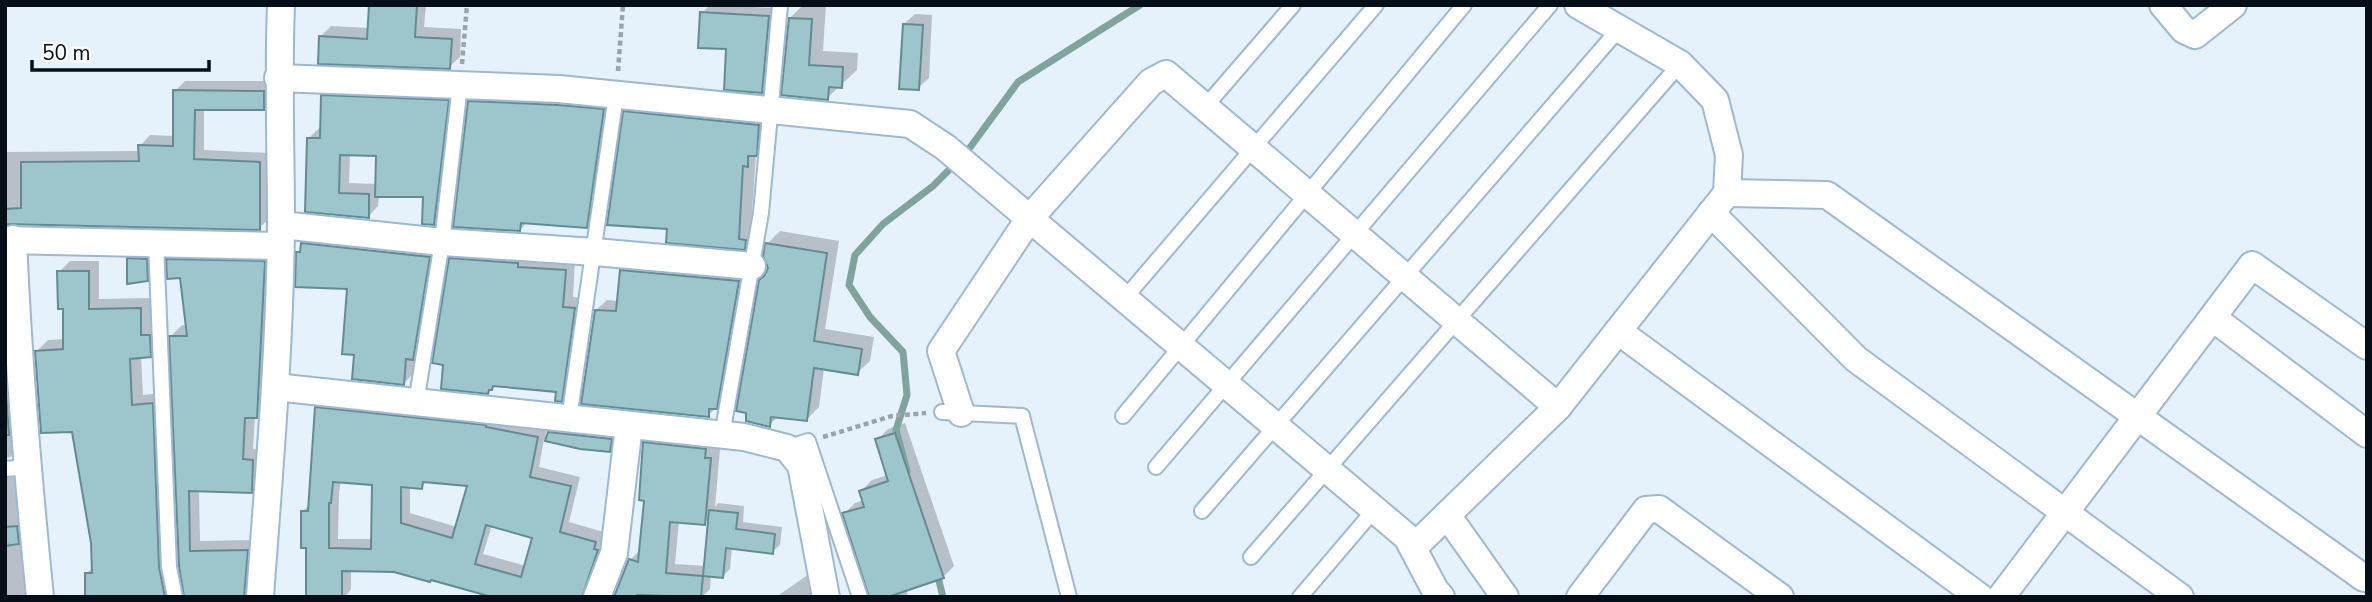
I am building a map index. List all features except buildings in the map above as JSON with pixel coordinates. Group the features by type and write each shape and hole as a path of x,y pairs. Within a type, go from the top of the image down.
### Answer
{"street":[{"path":"260,597 275,387 280,235 278,78 281,5"},
{"path":"1413,548 1558,407 1719,203 1729,155 1715,100 1680,64 1578,5"},
{"path":"2163,5 2184,30 2195,35 2232,5"},
{"path":"951,412 941,351 1029,219 1151,82 1166,74 1558,407"},
{"path":"278,78 559,89 910,124 945,147 1407,537 1441,597"},
{"path":"1719,203 1827,195 2138,416 2361,583"},
{"path":"1719,203 1856,359 2180,597"},
{"path":"40,597 16,468 9,239 156,242 280,235 595,252 752,266"},
{"path":"2001,597 2252,265 2367,346"},
{"path":"2213,318 2367,434"},
{"path":"1618,331 1980,597"},
{"path":"275,387 798,444 826,597"},
{"path":"597,597 614,553 629,425"},
{"path":"1580,597 1646,510 1659,509 1780,597"},
{"path":"1447,515 1505,597"}],"lane":[{"path":"722,435 761,213 780,5"},
{"path":"1205,107 1293,5"},
{"path":"1125,299 1376,5"},
{"path":"1123,416 1464,5"},
{"path":"1156,467 1550,5"},
{"path":"1202,511 1619,29"},
{"path":"1251,557 1680,64"},
{"path":"416,403 442,242 460,85"},
{"path":"569,419 617,95"},
{"path":"156,242 169,567 175,597"},
{"path":"951,412 1022,416 1069,597"},
{"path":"798,444 860,597"},
{"path":"1300,597 1375,509"}],"path":[{"path":"460,85 467,5"},
{"path":"617,95 623,5"},
{"path":"798,444 892,416 951,412"}],"waterway":[{"path":"907,471 896,430 907,395 903,352 870,317 849,285 855,255 883,224 933,186 966,153 1018,82 1140,5"},
{"path":"937,573 943,597"}]}
